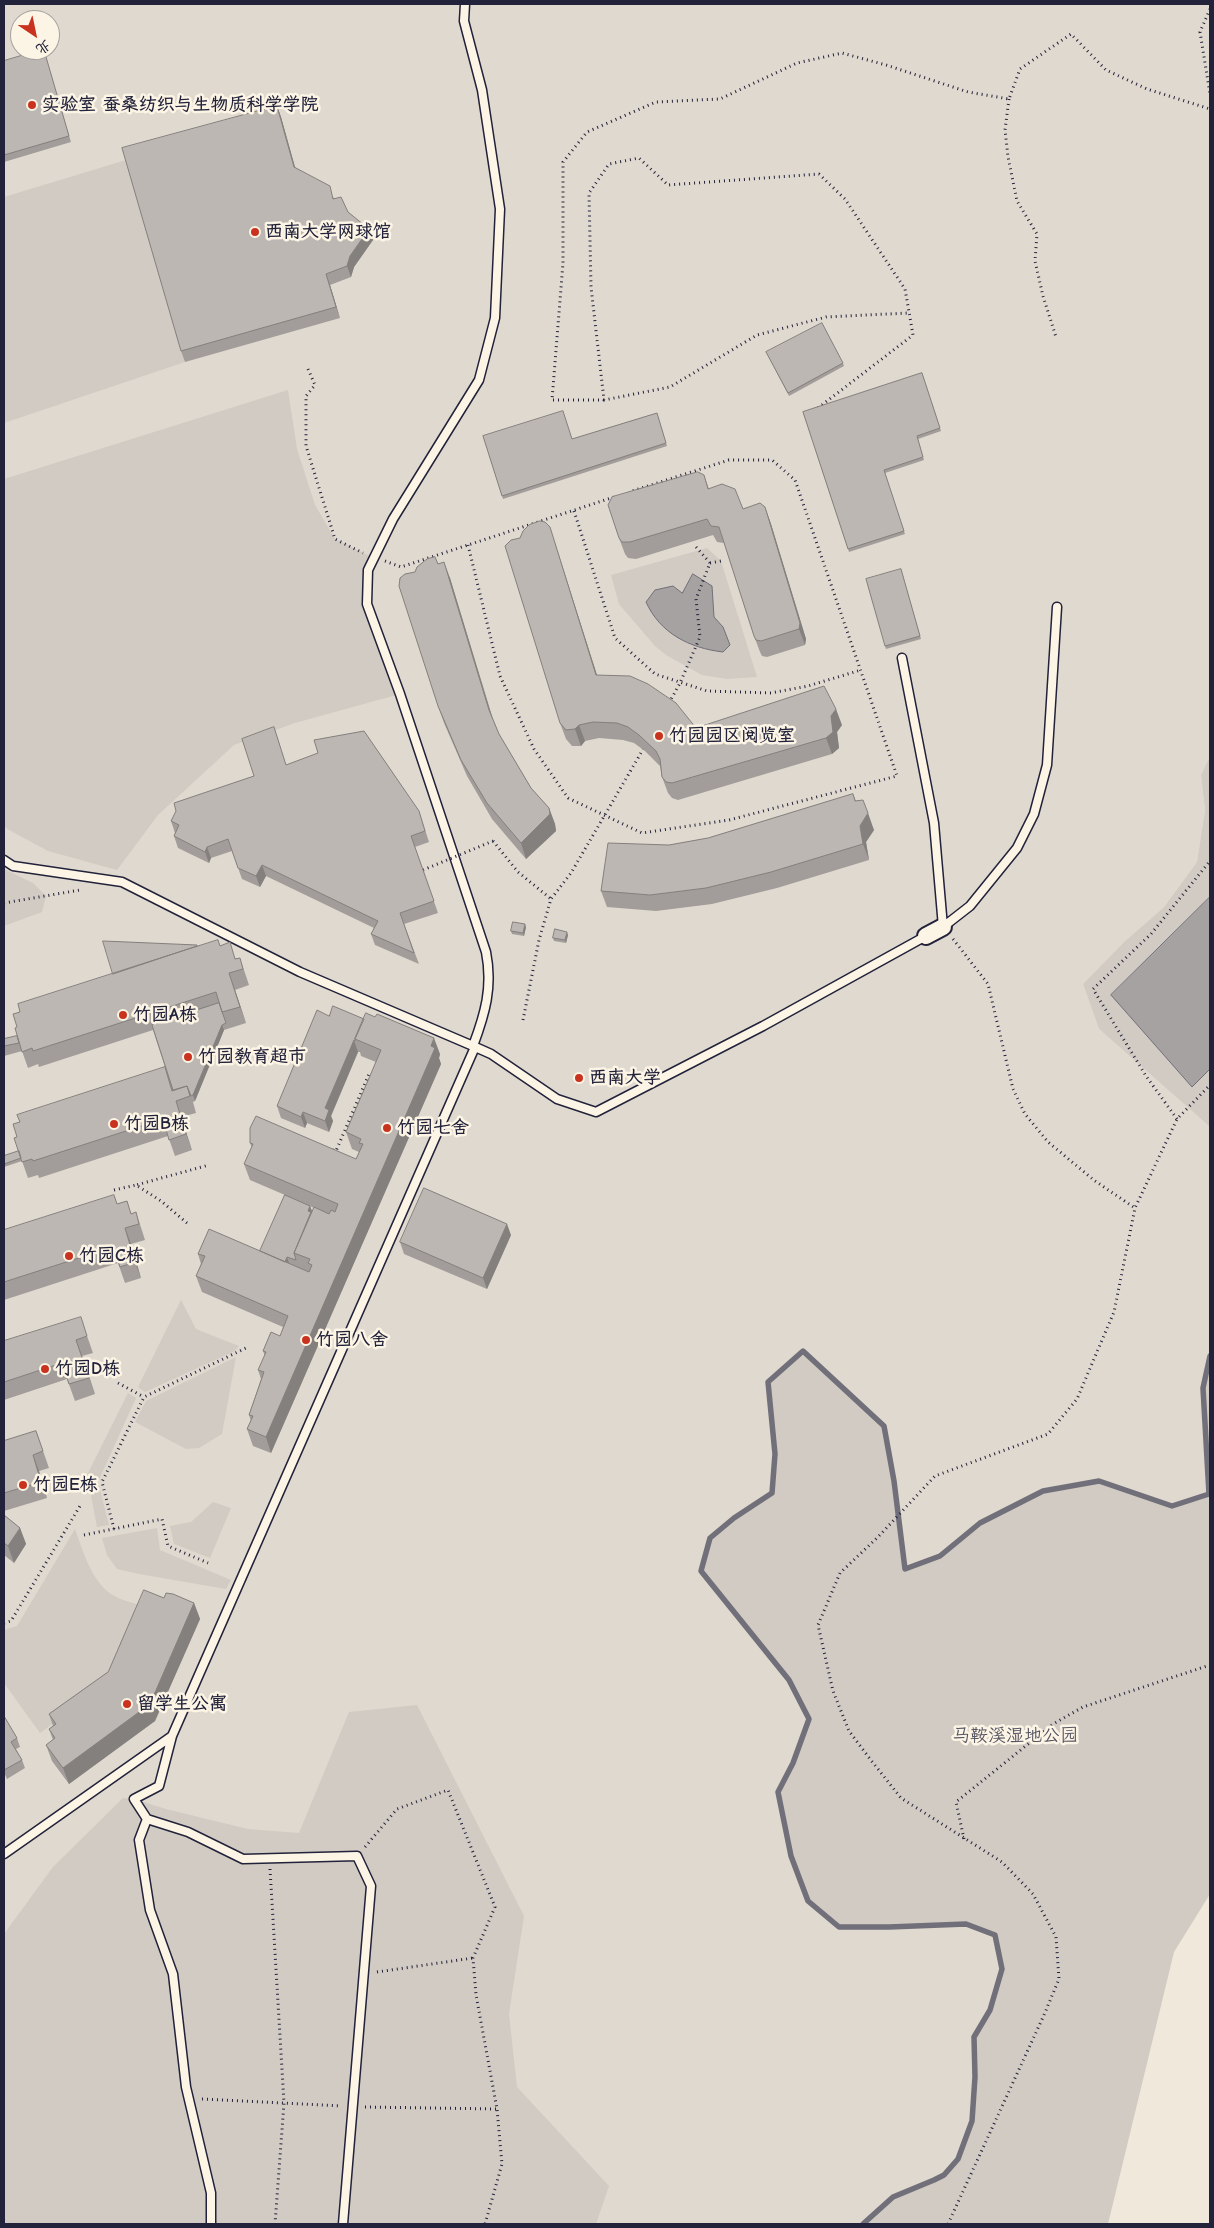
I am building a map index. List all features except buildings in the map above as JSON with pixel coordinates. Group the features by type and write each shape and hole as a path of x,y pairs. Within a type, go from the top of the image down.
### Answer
{"street":[{"path":"926,936 943,927"}],"lane":[{"path":"343,2224 371,1886 357,1856 243,1859 188,1832 147,1819 134,1799 159,1786 172,1736 474,1046 488,1003 489,968 486,952 400,694 367,604 368,570 393,519 479,380 495,318 500,209 482,90 464,21 465,4"},
{"path":"943,927 970,906 1017,848 1034,814 1047,765 1057,607"},
{"path":"902,658 934,824 943,927"},
{"path":"4,860 14,866 122,882 300,972 491,1054 557,1098 596,1112 763,1026 926,936"},
{"path":"4,1854 172,1736"},
{"path":"147,1819 138,1840 150,1910 173,1974 189,2098 211,2193 210,2224"}],"path":[{"path":"1210,9 1200,32 1210,94"},
{"path":"1056,337 1043,296 1036,261 1037,234 1017,201 1008,157 1005,130 1009,100 1020,69 1071,34 1106,70 1147,89 1210,109"},
{"path":"909,313 826,317 757,335 670,387 604,400 552,400 563,262 563,162 587,132 656,102 720,99 797,63 842,53 886,65 968,92 1009,100"},
{"path":"604,400 590,287 589,193 608,164 639,158 668,185 819,174 845,199 906,289 912,335 815,410"},
{"path":"308,369 314,385 306,396 306,446 335,539 374,558"},
{"path":"468,545 500,676 534,749 568,798 642,833 729,820 897,776 795,480 772,460 729,460 628,492"},
{"path":"401,567 619,496"},
{"path":"574,510 614,638 655,674 680,684 706,691 771,693 808,686 861,670"},
{"path":"696,547 710,563"},
{"path":"710,563 721,561"},
{"path":"666,708 680,684 690,656 700,637 696,599 710,563"},
{"path":"523,1020 539,940 551,899 571,872 647,742"},
{"path":"423,870 493,841 518,872 551,899"},
{"path":"1177,1119 1146,1076 1093,989 1151,934 1210,861"},
{"path":"4,903 84,889"},
{"path":"943,927 988,984 1013,1090 1025,1114 1048,1142 1095,1181 1135,1208"},
{"path":"328,1148 336,1151 369,1074"},
{"path":"948,2224 1044,2015 1058,1979 1056,1937 1033,1894 1002,1862 964,1840 901,1798 849,1731 833,1691 818,1625 840,1573 935,1476 1048,1434 1077,1399 1114,1312 1135,1208 1177,1119 1210,1085"},
{"path":"114,1190 209,1165"},
{"path":"136,1185 161,1201 187,1223"},
{"path":"114,1529 102,1482 144,1397 246,1348"},
{"path":"118,1383 144,1397"},
{"path":"4,1623 11,1621 80,1506"},
{"path":"84,1535 162,1519 168,1546 208,1563"},
{"path":"964,1840 956,1802 981,1779 1053,1724 1082,1706 1210,1665"},
{"path":"357,1856 397,1809 448,1790 495,1908 473,1958 476,1995 496,2108 502,2164 485,2224"},
{"path":"269,1858 284,2103 275,2224"},
{"path":"364,1974 473,1958"},
{"path":"189,2098 354,2106 496,2108"}],"shaded area":[{"name":"西南大学","path":"4,4 1210,4 1210,756 1201,775 1205,810 1197,862 1164,907 1125,941 1083,984 1099,1029 1210,1127 1210,1356 1203,1388 1209,1494 1172,1506 1099,1481 1043,1491 980,1523 940,1556 905,1569 894,1481 884,1426 768,1382 775,1454 772,1493 734,1518 725,1602 789,1680 809,1719 793,1763 778,1792 840,1927 966,1924 995,1935 1002,1969 990,2010 974,2037 975,2077 972,2121 958,2159 944,2175 893,2197 863,2224 4,2224"},
{"path":"693,574 712,586 714,617 723,627 730,645 723,652 699,647 677,637 659,622 646,602 655,590 673,586 682,593"},
{"path":"1210,897 1210,1069 1192,1087 1111,995"}],"green space":[{"path":"126,160 185,362 4,423 4,197"},
{"path":"288,390 297,449 315,505 335,539 374,558 367,604 400,694 295,723 234,745 158,815 117,870 48,851 9,830 4,826 4,479"},
{"path":"707,548 721,561 757,677 727,679 702,675 666,655 655,646 619,604 611,575"},
{"path":"1210,756 1210,1127 1099,1029 1083,984 1125,941 1164,907 1197,862 1205,810 1201,775"},
{"path":"4,869 33,883 46,896 42,912 4,926"},
{"path":"181,1300 196,1329 239,1346 235,1351 145,1392 138,1387"},
{"name":"马鞍溪湿地公园","path":"803,1351 884,1426 894,1481 905,1569 940,1556 980,1523 1043,1491 1099,1481 1172,1506 1208,1494 1203,1388 1210,1356 1210,1894 1174,1952 1108,2224 863,2224 893,2197 944,2175 958,2159 972,2121 975,2077 974,2037 990,2010 1002,1969 995,1935 966,1924 839,1927 808,1901 791,1856 778,1792 793,1763 809,1719 789,1680 701,1571 710,1538 734,1518 772,1493 775,1454 768,1382"},
{"path":"236,1357 222,1434 199,1448 186,1449 135,1422 146,1401"},
{"path":"128,1393 136,1398 98,1482 109,1525 97,1527 87,1475"},
{"path":"213,1502 231,1508 210,1558 174,1544 170,1526 191,1522"},
{"path":"157,1528 160,1550 231,1580 226,1589 117,1569 107,1555 102,1538"},
{"path":"75,1529 88,1564 104,1588 119,1598 144,1606 107,1684 40,1733 4,1683 4,1630 17,1626"},
{"path":"417,1705 524,1916 509,2014 517,2087 609,2186 596,2224 4,2224 4,1934 53,1867 123,1798 134,1799 166,1809 248,1829 299,1833 349,1712"}],"waterway":[{"path":"863,2224 893,2197 944,2175 958,2159 972,2121 975,2077 974,2037 990,2010 1002,1969 995,1935 966,1924 839,1927 808,1901 791,1856 778,1792 793,1763 809,1719 789,1680 701,1571 710,1538 734,1518 772,1493 775,1454 768,1382 803,1351 884,1426 894,1481 905,1569 940,1556 980,1523 1043,1491 1099,1481 1172,1506 1209,1494 1203,1388 1210,1356"}],"place":[{"name":"实验室 蚕桑纺织与生物质科学学院","path":"32,105"},
{"name":"西南大学网球馆","path":"255,232"},
{"name":"竹园园区阅览室","path":"659,736"},
{"name":"竹园A栋","path":"123,1015"},
{"name":"竹园教育超市","path":"188,1057"},
{"name":"西南大学","path":"579,1078"},
{"name":"竹园B栋","path":"114,1124"},
{"name":"竹园七舍","path":"387,1128"},
{"name":"竹园C栋","path":"69,1256"},
{"name":"竹园八舍","path":"306,1340"},
{"name":"竹园D栋","path":"45,1369"},
{"name":"竹园E栋","path":"23,1485"},
{"name":"留学生公寓","path":"127,1704"}]}
